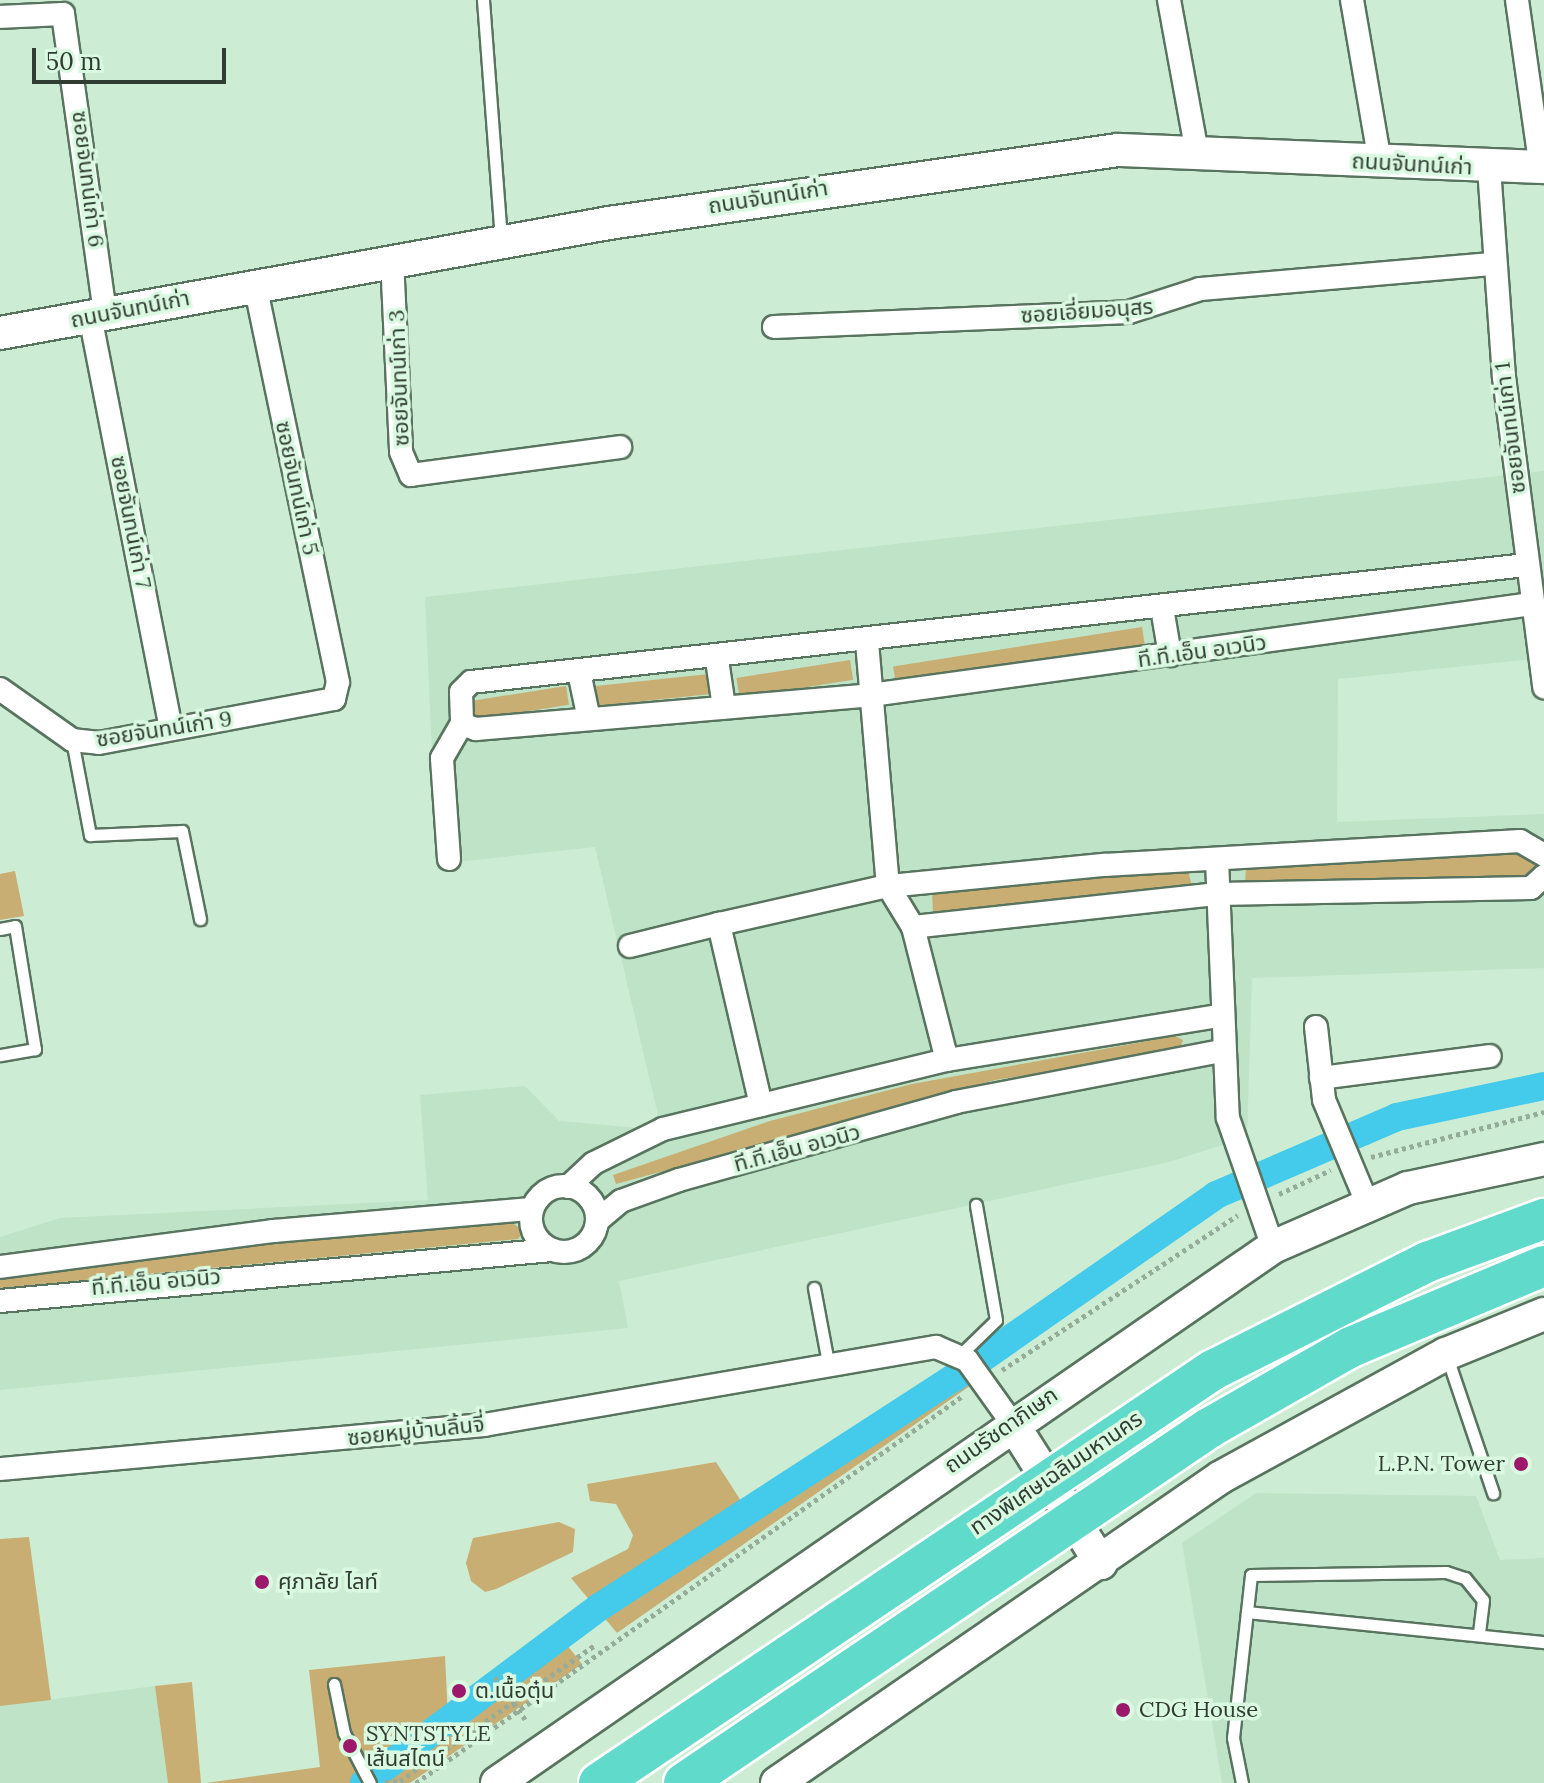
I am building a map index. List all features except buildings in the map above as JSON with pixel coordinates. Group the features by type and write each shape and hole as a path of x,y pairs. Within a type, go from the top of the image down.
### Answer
{"highway":[{"name":"ทางพิเศษเฉลิมมหานคร","path":"599,1783 1213,1370 1427,1262 1544,1219"},
{"name":"ทางพิเศษเฉลิมมหานคร","path":"684,1783 1209,1428 1351,1347 1544,1266"}],"main road":[{"name":"ถนนจันทน์เก่า","path":"0,333 392,259 882,178 1118,150 1543,168"},
{"name":"ถนนรัชดาภิเษก","path":"497,1783 1012,1423 1273,1247 1367,1203 1544,1159"},
{"path":"777,1783 1101,1563 1221,1477 1446,1354 1544,1314"},
{"path":"1012,1423 1101,1563"}],"street":[{"path":"1169,0 1197,152"},
{"path":"1352,0 1380,162"},
{"path":"1517,0 1543,168"},
{"name":"ซอยจันทน์เก่า 6","path":"0,17 63,14 98,315"},
{"name":"ซอยจันทน์เก่า 1","path":"1489,168 1492,264 1544,687"},
{"name":"ซอยจันทน์เก่า 3","path":"392,259 401,452 411,475 620,447"},
{"name":"ซอยเอี่ยมอนุสร","path":"774,327 1129,312 1200,289 1492,264"},
{"name":"ซอยจันทน์เก่า 5","path":"255,285 338,692"},
{"name":"ซอยจันทน์เก่า 7","path":"98,315 171,728"},
{"path":"449,859 442,758 462,724 461,692 471,682 717,660 1162,608 1533,584"},
{"name":"ที.ที.เอ็น อเวนิว","path":"462,724 589,719 871,695 1170,655 1533,584"},
{"path":"1162,608 1170,655"},
{"path":"867,642 888,886 913,927 947,1060"},
{"path":"717,660 724,707"},
{"path":"579,672 589,719"},
{"name":"ซอยจันทน์เก่า 9","path":"0,689 72,740 99,743 326,703 338,692"},
{"path":"630,946 888,886 1217,860 1520,841 1544,855"},
{"path":"1217,860 1221,1051 1228,1118 1273,1247"},
{"path":"913,927 1218,894 1531,888 1544,876"},
{"path":"719,924 761,1105"},
{"name":"ที.ที.เอ็น อเวนิว","path":"0,1267 258,1232 532,1209 545,1192 568,1187 594,1163 663,1129 947,1060 1220,1016"},
{"path":"1183,1022 1201,1036 1194,1056"},
{"path":"1316,1027 1322,1089 1345,1158 1367,1203"},
{"name":"ที.ที.เอ็น อเวนิว","path":"0,1301 581,1247 597,1221 621,1201 679,1180 956,1102 1221,1051"},
{"path":"1322,1089 1490,1056"},
{"path":"568,1187 591,1201 597,1221"},
{"path":"532,1209 533,1232 552,1250"},
{"name":"ซอยหมู่บ้านลิ้นจี่","path":"0,1469 484,1425 828,1363 936,1347 972,1368"},
{"path":"972,1368 1012,1423"}],"lane":[{"path":"483,0 501,242"},
{"path":"72,740 90,835 182,831 200,919"},
{"path":"0,929 15,926 35,1049 0,1055"},
{"path":"972,1368 996,1320 976,1205"},
{"path":"814,1288 828,1363"},
{"path":"1446,1354 1493,1493"},
{"path":"1242,1783 1233,1738 1251,1575 1446,1572 1465,1578 1483,1600 1479,1635"},
{"path":"1247,1612 1544,1642"},
{"path":"334,1684 356,1763 370,1783"}],"path":[{"path":"416,1783 520,1711 972,1368 1256,1205 1345,1158 1544,1112"},
{"path":"384,1783 400,1781 511,1699 595,1645"},
{"path":"495,1677 525,1719"}],"shaded area":[{"path":"1544,471 1544,658 1338,679 1337,822 1544,814 1544,968 1252,978 1247,1137 1169,1162 619,1281 628,1328 0,1390 0,1237 60,1218 428,1200 420,1095 525,1086 559,1121 639,1128 658,1115 595,847 437,864 425,597"},
{"path":"1142,627 1145,645 896,684 893,666"},
{"path":"850,660 853,680 740,698 736,678"},
{"path":"709,674 711,694 596,706 594,686"},
{"path":"566,686 569,705 474,720 471,701"},
{"path":"1523,849 1539,865 1534,878 1245,885 1246,864"},
{"path":"1188,870 1192,886 933,912 932,893"},
{"path":"15,871 24,916 0,920 0,874"},
{"path":"1175,1036 1183,1040 1179,1052 995,1080 616,1184 613,1175 770,1121 912,1084"},
{"path":"511,1222 524,1231 518,1239 0,1288 0,1277 95,1261"},
{"path":"959,1367 974,1383 617,1633 571,1578 628,1549 633,1535 616,1504 590,1501 587,1484 716,1462 743,1504"},
{"path":"1256,1493 1476,1496 1500,1560 1544,1558 1544,1783 1222,1783 1182,1543"},
{"path":"559,1522 575,1529 573,1552 496,1589 485,1592 471,1581 466,1563 473,1538"},
{"path":"29,1537 51,1700 0,1706 0,1539"},
{"path":"563,1640 582,1664 410,1783 206,1783 320,1767 309,1670 445,1656 448,1718"},
{"path":"192,1682 201,1783 168,1783 155,1686"},
{"path":"155,1686 168,1783 0,1783 0,1706"}],"waterway":[{"path":"364,1783 601,1606 954,1378 1216,1195 1397,1117 1544,1086"}],"place":[{"name":"L.P.N. Tower","path":"1521,1464"},
{"name":"ศุภาลัย ไลท์","path":"262,1582"},
{"name":"ต.เนื้อตุ๋น","path":"459,1691"},
{"name":"CDG House","path":"1123,1710"},
{"name":"SYNTSTYLE เส้นสไตน์","path":"350,1746"}]}
